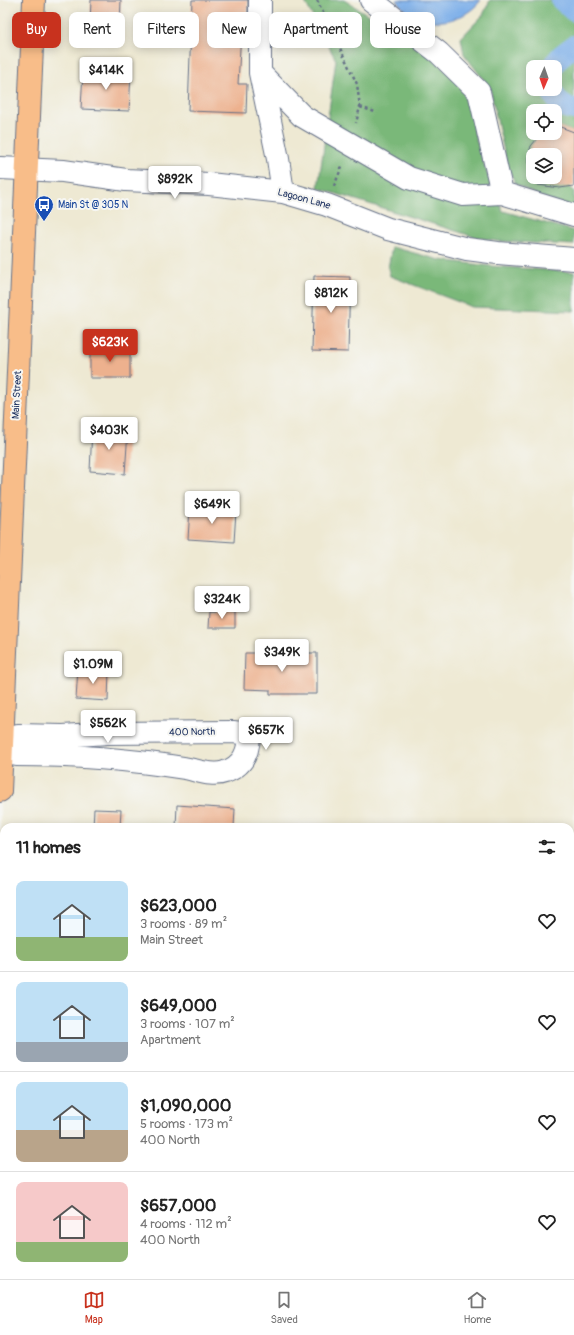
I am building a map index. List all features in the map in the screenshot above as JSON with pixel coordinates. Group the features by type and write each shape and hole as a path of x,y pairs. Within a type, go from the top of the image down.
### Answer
{"main road":[{"name":"Main Street","path":"0,791 28,169 34,0"}],"street":[{"path":"260,0 260,73 278,159 283,192"},
{"path":"371,0 439,53 479,92 502,193"},
{"path":"260,73 302,116 409,178 462,196 502,193 574,215"},
{"name":"Lagoon Lane","path":"0,168 63,171 126,180 216,185 283,192 327,205 388,229 460,247 498,254 574,259"},
{"name":"400 North","path":"233,732 249,734 249,747 244,758 236,768 224,773 212,774 140,761 92,757 16,755 1,743 18,735 90,734 233,732"},
{"path":"90,734 92,757"}],"path":[{"path":"317,0 357,84 360,108 354,129"},
{"path":"360,108 375,112"},
{"path":"327,205 343,162"}],"green space":[{"path":"304,0 344,0 370,16 370,48 422,48 425,50 469,94 475,136 491,185 503,211 574,231 574,245 496,241 475,237 318,188 336,60 330,48 362,48 362,12 310,12"},
{"path":"490,0 574,0 574,132 562,128 562,104 526,104 526,140 535,140 530,148 526,148 526,184 545,184 550,187 560,188 569,186 574,191 574,208 534,194 516,184 508,169 490,88 464,54 461,38 483,15"},
{"path":"392,247 440,260 490,266 574,272 574,311 472,307 390,276 388,268"}],"water":[{"path":"396,0 481,0 462,16 451,20 435,21 435,12 408,12"}],"building":[{"path":"91,0 121,0 121,12 91,12"},
{"path":"192,0 248,0 248,12 207,12 207,48 240,48 238,84 247,84 246,113 188,111 190,48 199,48 199,12 192,12"},
{"path":"83,71 131,73 129,111 81,109"},
{"path":"562,128 574,132 574,186 560,188 538,185 562,184 562,148 530,148 536,140 562,140"},
{"path":"314,276 350,277 348,352 312,351"},
{"path":"90,348 130,348 130,378 90,378"},
{"path":"92,429 128,431 125,474 90,471"},
{"path":"190,508 236,511 234,542 188,539"},
{"path":"209,612 235,612 235,628 208,628"},
{"path":"245,653 317,653 317,694 270,694 270,690 244,689"},
{"path":"78,668 109,670 108,701 76,699"},
{"path":"177,805 235,809 234,823 176,823"},
{"path":"94,809 121,810 120,823 93,823"}],"waterway":[{"path":"562,0 574,11"},
{"path":"558,60 574,46"},
{"path":"554,96 562,105 574,109"}],"place":[{"name":"Main St @ 305 N","path":"44,222"}]}
